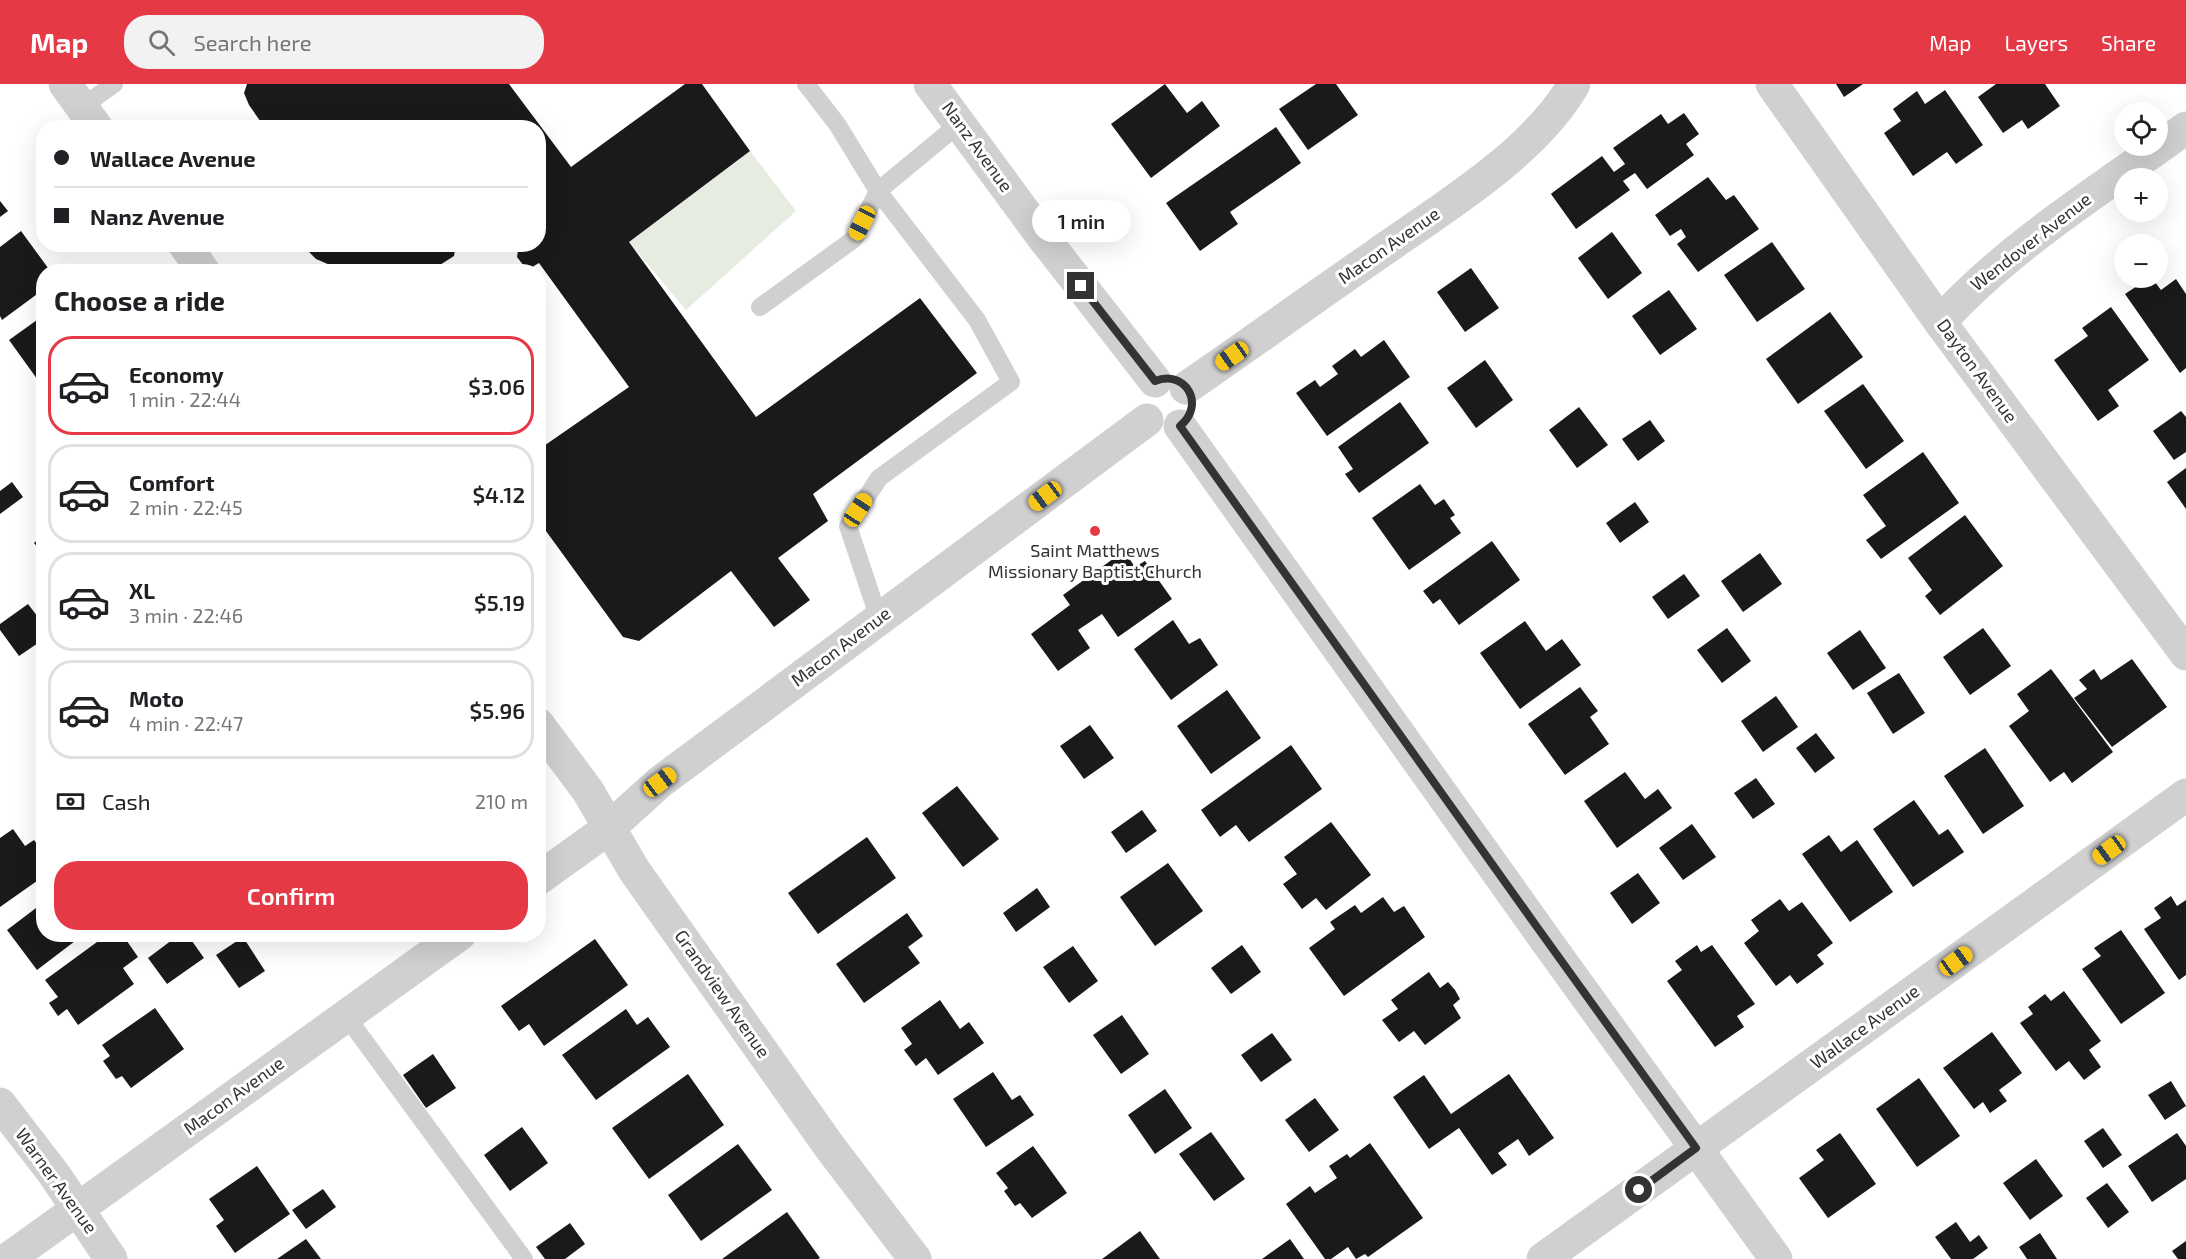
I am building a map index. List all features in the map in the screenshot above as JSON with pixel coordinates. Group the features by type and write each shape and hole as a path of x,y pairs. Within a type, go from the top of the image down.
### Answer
{"street":[{"name":"Nanz Avenue","path":"930,84 1042,236 1171,385"},
{"name":"Macon Avenue","path":"1171,385 1453,202 1546,122 1574,84"},
{"name":"Dayton Avenue","path":"1772,84 1941,322 2186,654"},
{"name":"Wendover Avenue","path":"1941,322 1968,291 2064,214 2186,128"},
{"path":"1171,385 1192,398 1192,406 1186,421 1180,426 1163,429 1147,420 1141,404 1147,388 1171,385"},
{"name":"Macon Avenue","path":"546,873 609,828 660,782 1147,420"},
{"path":"1180,426 1776,1259"},
{"name":"Grandview Avenue","path":"546,735 588,791 634,870 822,1136 915,1259"},
{"name":"Wallace Avenue","path":"1543,1259 2186,795"},
{"name":"Macon Avenue","path":"8,1259 449,942"},
{"name":"Warner Avenue","path":"0,1104 54,1174 111,1259"}],"lane":[{"path":"81,106 114,84"},
{"path":"806,84 837,124 878,191 977,320 1011,382 879,478 848,525 879,619"},
{"path":"760,307 854,239 878,191 959,124"},
{"path":"346,1016 524,1259"}],"shaded area":[{"path":"750,151 796,211 686,310 629,242"}],"building":[{"path":"247,84 509,84 536,120 259,120 244,93"},
{"path":"685,84 702,84 750,151 629,242 756,417 920,298 977,373 813,494 828,521 778,558 810,600 774,627 731,571 639,641 623,637 546,531 546,444 629,387 546,273 546,264 522,264 517,257 518,252 546,252 546,134 571,167"},
{"path":"1165,84 1187,113 1202,101 1220,126 1151,178 1111,124"},
{"path":"1316,84 1336,84 1358,115 1308,150 1279,109"},
{"path":"1836,84 1863,84 1844,97"},
{"path":"1996,84 2045,84 2060,106 2028,129 2022,120 2003,133 1978,97"},
{"path":"1945,90 1983,145 1956,164 1947,152 1913,176 1884,133 1901,121 1893,109 1917,91 1925,104"},
{"path":"1684,113 1699,134 1686,144 1694,155 1647,189 1635,173 1623,181 1630,190 1576,229 1551,194 1602,156 1614,172 1625,164 1613,148 1661,114 1668,124"},
{"path":"1276,127 1301,163 1230,212 1238,224 1200,251 1166,203"},
{"path":"1708,177 1726,200 1734,195 1759,229 1698,272 1677,244 1686,237 1681,229 1670,236 1655,215"},
{"path":"0,201 8,211 0,217"},
{"path":"21,231 45,264 36,264 36,295 2,320 0,316 0,247"},
{"path":"1612,232 1642,273 1608,299 1578,258"},
{"path":"1772,242 1805,289 1757,322 1724,275"},
{"path":"309,252 455,252 454,256 442,264 328,264 316,259"},
{"path":"1471,268 1499,308 1465,332 1437,292"},
{"path":"2176,279 2186,294 2186,368 2180,373 2125,294 2134,288 2160,288 2161,290 2168,288 2168,285"},
{"path":"1669,290 1697,329 1660,355 1632,316"},
{"path":"2111,307 2149,360 2108,390 2119,406 2098,421 2054,360 2088,336 2082,328"},
{"path":"1830,312 1863,357 1798,404 1766,359"},
{"path":"36,321 36,377 9,340"},
{"path":"1384,340 1410,377 1327,436 1296,393 1315,380 1320,387 1338,374 1332,366 1355,349 1361,357"},
{"path":"1485,360 1513,400 1476,428 1447,388"},
{"path":"1863,384 1904,441 1866,469 1824,411"},
{"path":"1400,402 1429,443 1359,493 1345,474 1353,469 1338,447"},
{"path":"1579,407 1608,445 1577,468 1549,430"},
{"path":"2181,411 2186,417 2186,452 2174,460 2153,431"},
{"path":"1650,420 1665,441 1638,461 1622,439"},
{"path":"1923,452 1959,503 1881,559 1866,540 1886,526 1863,495"},
{"path":"2186,468 2186,509 2167,482"},
{"path":"12,482 23,497 0,514 0,491"},
{"path":"1420,484 1435,505 1444,499 1455,515 1450,518 1461,533 1409,570 1372,518"},
{"path":"1635,502 1649,522 1620,543 1606,523"},
{"path":"1965,515 2003,566 1940,615 1925,596 1932,590 1908,558"},
{"path":"1492,541 1520,580 1459,625 1440,599 1433,604 1423,591"},
{"path":"1124,551 1135,567 1145,561 1172,599 1118,637 1102,614 1078,630 1090,648 1058,671 1031,634 1070,605 1063,595"},
{"path":"1760,553 1782,584 1743,612 1721,581"},
{"path":"1684,574 1700,596 1668,619 1652,597"},
{"path":"28,604 36,614 36,644 19,656 0,630 0,624"},
{"path":"1173,620 1189,644 1200,638 1218,665 1171,700 1134,649"},
{"path":"1525,621 1546,651 1562,639 1581,665 1520,709 1480,653"},
{"path":"1727,628 1751,661 1722,683 1697,650"},
{"path":"1983,628 2011,666 1970,695 1943,657"},
{"path":"1860,630 1886,668 1853,690 1827,653"},
{"path":"2132,659 2167,707 2112,747 2074,698 2087,689 2079,680 2094,669 2101,680"},
{"path":"2051,669 2113,752 2072,783 2064,772 2050,782 2009,726 2029,711 2017,694"},
{"path":"1899,673 1925,713 1893,734 1867,693"},
{"path":"1580,687 1598,711 1590,717 1609,744 1565,775 1528,724"},
{"path":"1227,690 1261,738 1211,774 1177,726"},
{"path":"1776,696 1798,727 1763,752 1741,721"},
{"path":"1090,725 1114,758 1084,779 1060,746"},
{"path":"1816,733 1835,758 1815,773 1796,748"},
{"path":"1291,745 1322,789 1249,842 1236,825 1220,837 1201,810"},
{"path":"1985,748 2024,806 1983,834 1944,776"},
{"path":"1625,772 1645,799 1658,789 1672,808 1617,848 1584,801"},
{"path":"1756,778 1775,804 1753,819 1734,793"},
{"path":"957,786 999,839 963,867 922,813"},
{"path":"1914,800 1939,835 1948,829 1964,852 1913,887 1873,829"},
{"path":"1142,810 1157,831 1126,853 1111,832"},
{"path":"1331,822 1371,875 1326,910 1316,898 1302,909 1283,884 1297,874 1284,857"},
{"path":"1692,824 1716,857 1683,880 1659,848"},
{"path":"13,829 25,846 34,840 36,843 36,882 0,907 0,838"},
{"path":"1829,835 1841,852 1857,840 1893,892 1850,922 1802,854"},
{"path":"867,837 896,878 818,934 788,893"},
{"path":"1168,863 1203,911 1155,946 1120,897"},
{"path":"1638,873 1660,903 1632,924 1610,893"},
{"path":"1037,888 1050,907 1016,932 1003,913"},
{"path":"2171,896 2177,906 2186,900 2186,975 2179,980 2144,929 2161,918 2154,908"},
{"path":"1383,897 1394,912 1404,906 1425,937 1344,996 1309,948 1335,929 1330,922 1355,905 1361,913"},
{"path":"1780,899 1789,911 1802,902 1833,943 1817,955 1824,964 1797,984 1790,975 1776,986 1744,943 1759,931 1751,920"},
{"path":"36,908 36,942 74,942 37,970 7,930"},
{"path":"907,913 923,936 908,947 920,963 864,1003 836,964"},
{"path":"2121,930 2165,993 2121,1024 2082,969 2101,956 2094,948"},
{"path":"595,939 628,985 544,1046 529,1024 519,1031 501,1006"},
{"path":"97,942 128,942 138,957 123,968 134,984 78,1025 67,1009 58,1016 49,1003 58,997 45,980"},
{"path":"169,942 193,942 204,958 167,984 148,958"},
{"path":"236,942 246,942 265,971 239,988 216,955"},
{"path":"1242,945 1261,972 1231,994 1211,968"},
{"path":"1697,945 1701,952 1712,945 1755,1004 1737,1016 1744,1027 1715,1047 1667,981 1682,970 1675,961"},
{"path":"1073,946 1098,981 1069,1003 1043,967"},
{"path":"1429,972 1440,988 1448,982 1455,990 1460,999 1453,1005 1461,1018 1425,1045 1414,1031 1399,1042 1382,1020 1398,1009 1391,1000"},
{"path":"2064,991 2101,1041 2089,1050 2101,1067 2084,1080 2069,1061 2056,1071 2020,1023 2033,1014 2028,1007 2045,994 2051,1001"},
{"path":"940,1000 960,1029 969,1022 984,1043 938,1075 926,1058 916,1066 904,1050 912,1044 901,1028"},
{"path":"155,1008 184,1049 131,1088 122,1076 116,1079 103,1061 110,1056 102,1045"},
{"path":"626,1009 637,1025 648,1017 670,1047 596,1100 562,1055"},
{"path":"1122,1015 1149,1054 1121,1074 1093,1035"},
{"path":"1992,1032 2022,1073 1999,1090 2007,1101 1990,1113 1983,1102 1974,1109 1943,1068"},
{"path":"1272,1033 1292,1060 1261,1082 1241,1055"},
{"path":"433,1054 456,1088 426,1108 403,1075"},
{"path":"993,1072 1012,1100 1020,1095 1034,1115 986,1147 953,1099"},
{"path":"688,1074 724,1125 649,1179 612,1128"},
{"path":"1509,1074 1554,1138 1529,1156 1518,1139 1498,1153 1507,1165 1492,1175 1459,1128 1429,1149 1393,1097 1424,1075 1451,1114"},
{"path":"1919,1078 1960,1136 1917,1167 1876,1109"},
{"path":"2171,1081 2186,1106 2165,1120 2148,1095"},
{"path":"1165,1089 1192,1128 1155,1154 1128,1115"},
{"path":"1315,1098 1339,1130 1309,1152 1285,1120"},
{"path":"522,1127 548,1163 510,1191 484,1155"},
{"path":"2103,1128 2122,1155 2103,1168 2084,1141"},
{"path":"1211,1132 1245,1179 1214,1201 1179,1154"},
{"path":"1840,1133 1876,1184 1828,1218 1799,1178 1824,1160 1816,1150"},
{"path":"2177,1133 2186,1146 2186,1179 2152,1202 2128,1166"},
{"path":"1370,1143 1423,1218 1368,1257 1365,1254 1356,1259 1348,1247 1331,1259 1325,1259 1286,1204 1310,1186 1315,1193 1337,1178 1329,1166 1347,1154 1350,1158"},
{"path":"738,1144 772,1190 701,1241 668,1195"},
{"path":"1033,1146 1067,1193 1032,1218 1020,1203 1015,1206 1004,1191 1008,1188 996,1173"},
{"path":"2036,1159 2063,1196 2030,1220 2003,1183"},
{"path":"257,1166 290,1214 235,1253 216,1226 224,1220 209,1199"},
{"path":"2107,1183 2129,1212 2108,1228 2086,1198"},
{"path":"323,1189 336,1207 306,1229 292,1210"},
{"path":"787,1212 820,1258 722,1259"},
{"path":"1956,1222 1970,1242 1979,1235 1988,1248 1973,1259 1951,1259 1935,1237"},
{"path":"570,1223 585,1244 565,1259 545,1259 536,1247"},
{"path":"1140,1231 1160,1259 1102,1259"},
{"path":"2040,1233 2057,1259 2027,1259 2019,1247"},
{"path":"306,1239 321,1259 277,1259"},
{"path":"1290,1239 1304,1259 1262,1259"},
{"path":"2186,1241 2186,1259 2178,1259 2172,1251"}],"place":[{"name":"Saint Matthews Missionary Baptist Church","path":"1095,531"}],"route":[{"path":"1081,286 1155,381 1177,380 1189,391 1192,398 1190,414 1180,426 1696,1148 1639,1190"}]}
